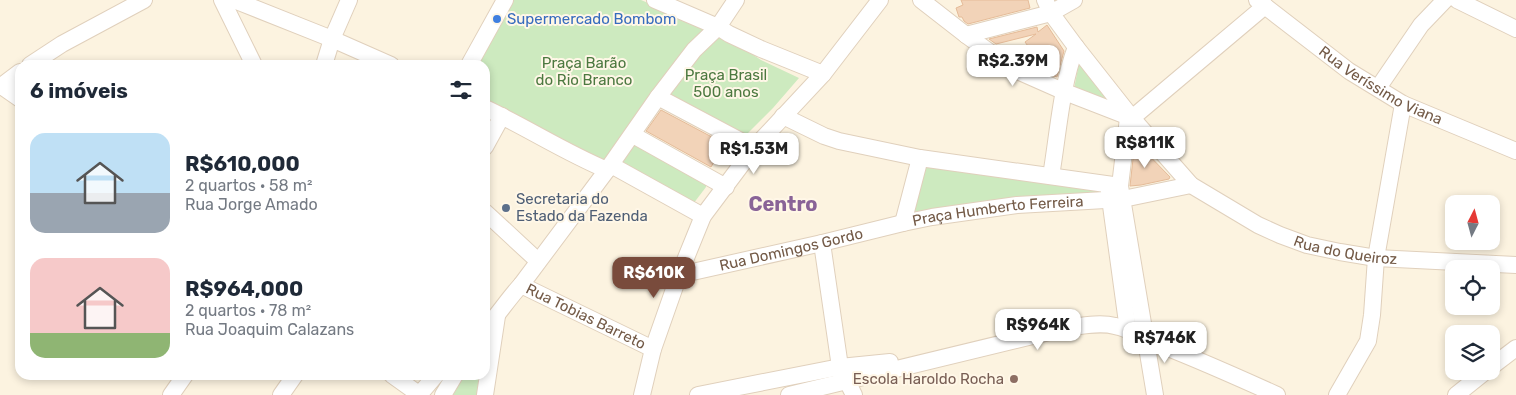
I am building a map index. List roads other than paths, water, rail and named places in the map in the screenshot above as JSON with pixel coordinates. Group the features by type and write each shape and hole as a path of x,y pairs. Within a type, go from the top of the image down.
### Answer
{"street":[{"path":"38,60 62,44 144,0"},
{"path":"222,0 252,60"},
{"path":"234,0 380,60"},
{"path":"326,60 332,39 349,0"},
{"path":"472,60 505,0"},
{"path":"655,0 718,27 761,50 823,74"},
{"path":"490,324 609,167 658,97 694,50 718,27 736,0"},
{"path":"642,395 653,349 679,275 703,216 754,148 823,74 880,0"},
{"path":"921,0 1013,69 1064,92 1130,118"},
{"path":"966,35 1048,6 1074,0"},
{"path":"1378,88 1421,25 1445,0"},
{"path":"1457,0 1516,29"},
{"path":"1128,330 1115,192 1130,118 1261,3"},
{"name":"Rua Veríssimo Viana","path":"1261,3 1349,71 1403,104 1516,151"},
{"name":"Rua do Queiroz","path":"1048,6 1076,47 1130,118 1191,185 1258,225 1308,245 1376,258 1516,265"},
{"path":"1051,176 1064,92 1076,47"},
{"path":"15,76 0,86 15,96"},
{"path":"658,97 754,148"},
{"path":"1337,395 1368,341 1376,258 1403,104"},
{"path":"490,110 543,138 609,167 703,216"},
{"path":"490,138 502,116"},
{"path":"783,116 810,130 839,141 920,158"},
{"path":"633,134 726,187"},
{"name":"Praça Humberto Ferreira","path":"920,158 1051,176 1115,192 940,216 903,223 920,158"},
{"path":"1115,192 1191,185"},
{"path":"1115,192 1155,395"},
{"path":"490,217 538,261"},
{"name":"Rua Domingos Gordo","path":"679,275 903,223"},
{"path":"822,243 843,373 854,395"},
{"name":"Rua Tobias Barreto","path":"521,285 653,349"},
{"path":"490,362 497,316"},
{"path":"698,395 843,373 883,362 935,360 1066,328 1114,325 1209,364 1277,395"},
{"path":"1500,360 1516,348"},
{"path":"789,395 843,373"},
{"path":"171,395 182,380"},
{"path":"281,395 292,380"},
{"path":"399,380 419,395 432,380"},
{"path":"443,395 452,380"},
{"path":"485,395 487,380"},
{"path":"1456,395 1475,380"}],"place":[{"name":"Supermercado Bombom","path":"497,19"},
{"name":"Secretaria do Estado da Fazenda","path":"506,208"},
{"name":"Escola Haroldo Rocha","path":"1014,379"}],"district":[{"name":"Centro","path":"783,204"}],"park label":[{"name":"Praça Barão do Rio Branco","path":"584,72"},
{"name":"Praça Brasil 500 anos","path":"726,84"}]}
